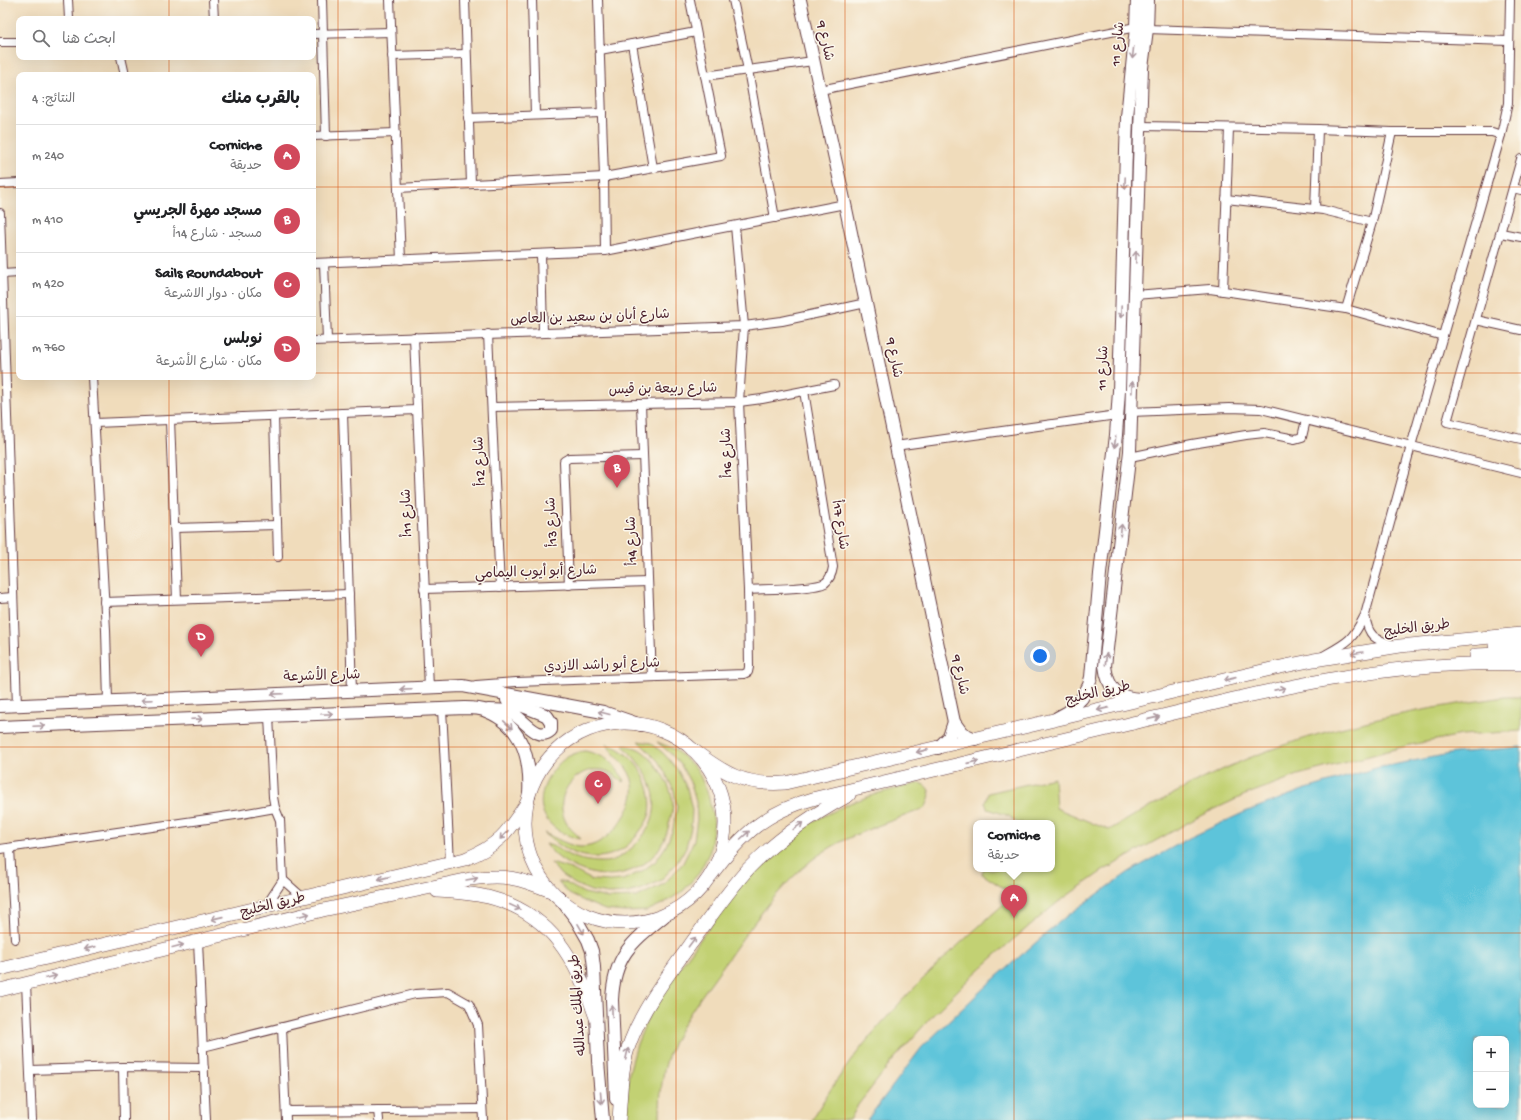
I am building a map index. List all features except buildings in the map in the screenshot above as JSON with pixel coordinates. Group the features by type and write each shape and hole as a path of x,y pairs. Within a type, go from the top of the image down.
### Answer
{"main road":[{"name":"طريق الخليج","path":"692,749 729,774 744,780 772,784 785,783 1314,660 1400,646 1521,634"},
{"path":"1430,643 1482,646 1521,644"},
{"path":"711,875 720,854 724,839 724,813 718,787 712,773 704,761 681,740 668,733 641,725 622,722 594,729 578,736 562,746 542,769 535,781 528,800 526,831 530,852 537,870 544,882 556,894 582,913 607,922 635,923 664,916 695,894 711,875 738,841 766,818 798,803 872,784 1204,706 1334,678 1421,660 1521,653"},
{"path":"1334,678 1431,667 1490,663 1521,664"},
{"path":"618,1120 622,1076 631,1040 663,982 729,892 749,868 773,845 791,831 831,805 872,784"},
{"name":"طريق الخليج","path":"0,969 450,863 475,855 500,840 508,831 528,800"},
{"name":"طريق الخليج","path":"0,990 322,910 470,879 504,876 526,881 556,894"},
{"path":"423,890 469,893 489,897 518,908 534,917 547,929 569,956 582,980 596,1018"}],"street":[{"path":"68,0 69,16"},
{"path":"213,0 214,16"},
{"path":"322,0 326,136"},
{"path":"390,0 401,260"},
{"path":"465,0 471,184"},
{"path":"532,0 535,116"},
{"path":"598,0 605,251"},
{"path":"398,188 604,177 721,156 690,0"},
{"path":"733,0 748,70 775,218"},
{"name":"شارع 9","path":"800,0 845,204 954,722"},
{"name":"شارع 11","path":"1136,0 1141,28 1142,68 1130,457 1105,666 1107,678 1114,691 1132,698 1146,699"},
{"name":"شارع 11","path":"1053,720 1068,712 1082,698 1089,685 1116,435 1127,117 1141,28 1148,0"},
{"path":"1314,660 1345,643 1352,637 1365,615 1411,446 1501,134 1508,103 1510,0"},
{"path":"820,90 1141,28 1509,41"},
{"path":"316,34 391,32"},
{"path":"600,50 696,32"},
{"path":"0,42 16,42"},
{"path":"632,44 653,168"},
{"path":"392,56 466,54"},
{"path":"122,60 124,72"},
{"path":"705,76 813,61"},
{"path":"468,118 602,113"},
{"path":"1140,126 1318,129 1392,132 1492,132 1501,134"},
{"path":"1223,291 1229,128"},
{"path":"1315,209 1318,129"},
{"path":"1346,309 1372,222 1392,132"},
{"path":"316,136 396,133"},
{"path":"1521,159 1517,189 1501,233 1447,422 1521,439"},
{"path":"0,184 16,183"},
{"path":"1226,199 1315,209 1372,222"},
{"path":"316,263 605,251 845,204"},
{"path":"0,213 3,414 13,597 17,706"},
{"name":"شارع 16أ","path":"734,226 744,326 739,402 748,590 749,670 742,674"},
{"path":"1501,233 1521,237"},
{"path":"541,254 543,332"},
{"path":"324,263 327,340"},
{"path":"2,274 16,273"},
{"path":"1135,295 1210,289 1346,309 1443,336"},
{"name":"شارع أبان بن سعيد بن العاص","path":"316,341 744,326 866,303"},
{"path":"1476,320 1521,330"},
{"name":"شارع 12أ","path":"488,334 500,587"},
{"name":"شارع 11أ","path":"414,337 428,688"},
{"path":"92,380 108,701"},
{"name":"شارع ربيعة بن قيس","path":"492,407 739,402 762,400 834,385"},
{"name":"شارع 17أ","path":"748,590 817,586 827,581 832,575 833,567 804,391"},
{"name":"شارع 14أ","path":"641,404 652,677"},
{"path":"1131,412 1242,408 1261,409 1521,473"},
{"path":"95,423 417,410"},
{"path":"343,413 352,691"},
{"path":"895,446 1117,415"},
{"path":"274,416 278,557"},
{"path":"170,420 178,599"},
{"path":"1130,457 1246,435 1264,433 1295,440 1302,437 1306,420"},
{"name":"شارع 13أ","path":"569,585 563,463 569,458 642,456"},
{"path":"175,528 277,525"},
{"path":"1100,574 1115,576"},
{"name":"شارع أبو أيوب اليمامي","path":"424,589 648,582"},
{"path":"104,602 349,594"},
{"path":"0,598 13,597"},
{"path":"1365,615 1367,627 1372,636 1380,641 1400,646"},
{"name":"شارع أبو راشد الازدي","path":"463,686 516,682 742,674"},
{"name":"شارع الأشرعة","path":"0,706 463,686 603,712 641,725"},
{"path":"0,727 465,708 501,710 509,712 521,719 539,734 544,735 551,730 552,722 547,716 509,702 496,693"},
{"path":"442,709 450,863"},
{"path":"485,710 506,722 523,746 529,767 528,800"},
{"path":"266,906 283,880 280,820 275,808 273,797 269,716"},
{"path":"954,722 962,733 975,739"},
{"path":"938,748 949,736 954,722"},
{"path":"0,849 275,808"},
{"path":"10,848 15,939"},
{"path":"283,880 302,897"},
{"name":"طريق الملك عبدالله","path":"556,894 576,919 588,940 592,951 603,1120"},
{"path":"618,1120 612,1000 612,987 615,973 626,950 635,939 664,916"},
{"path":"198,941 206,1120"},
{"path":"26,983 32,1120"},
{"path":"203,1047 415,994 448,992 469,1004 478,1025 483,1120"},
{"path":"282,1027 286,1120"},
{"path":"30,1070 123,1067 204,1068"},
{"path":"123,1067 124,1120"},
{"path":"286,1111 482,1109"},
{"path":"378,1110 379,1120"}],"green space":[{"path":"1505,697 1521,697 1521,731 1462,735 1410,745 1298,775 1245,795 1202,815 1101,872 1057,903 1009,943 971,977 933,1015 893,1060 858,1105 850,1120 812,1120 854,1057 903,999 957,946 1014,895 982,874 983,872 1055,872 1055,820 1014,820 1009,816 988,809 985,803 988,793 1054,778 1056,808 1109,830 1200,780 1283,745 1356,724"},
{"path":"638,741 651,743 664,754 677,769 687,788 692,810 691,828 686,847 676,864 660,881 642,889 627,893 608,894 591,891 575,884 561,875 551,863 571,869 592,880 623,880 642,871 656,861 666,846 673,829 677,807 674,791 658,761"},
{"path":"657,742 674,749 697,769 708,794 714,822 710,851 699,873 683,891 664,903 647,911 625,912 605,910 569,894 558,882 564,882 584,893 608,898 637,897 664,884 683,863 694,840 697,819 696,802 691,784 681,765"},
{"path":"606,744 617,748 627,755 639,769 648,786 651,804 650,813 634,839 620,851 603,856 584,856 566,849 544,833 577,847 591,846 610,834 625,815 633,794 632,778 626,768"},
{"path":"622,745 641,750 658,768 667,782 671,793 673,803 672,813 664,841 647,862 639,867 623,873 605,875 596,874 576,868 564,862 554,854 546,844 578,858 605,862 614,860 626,853 645,834 652,821 654,794 643,769"},
{"path":"585,751 604,757 616,768 624,779 623,782 607,771 599,769 584,772 567,787 562,802 563,814 568,826 581,839 569,836 551,825 542,809 541,799 549,777 556,767 573,754"},
{"path":"920,783 929,790 930,794 929,801 925,808 852,836 825,851 799,871 775,897 753,924 693,1008 674,1042 664,1070 660,1120 626,1120 629,1073 637,1044 649,1015 663,990 741,884 788,838 814,821 850,803 879,793"}],"water":[{"path":"1521,747 1521,1120 867,1120 922,1047 986,986 1064,918 1129,872 1189,838 1245,812 1303,790 1376,768 1455,753"}],"place":[{"name":"مسجد مهرة الجريسي","path":"617,488"},
{"name":"نوبلس","path":"201,657"},
{"name":"Sails Roundabout","path":"598,804"},
{"name":"Corniche","path":"1014,918"}]}
